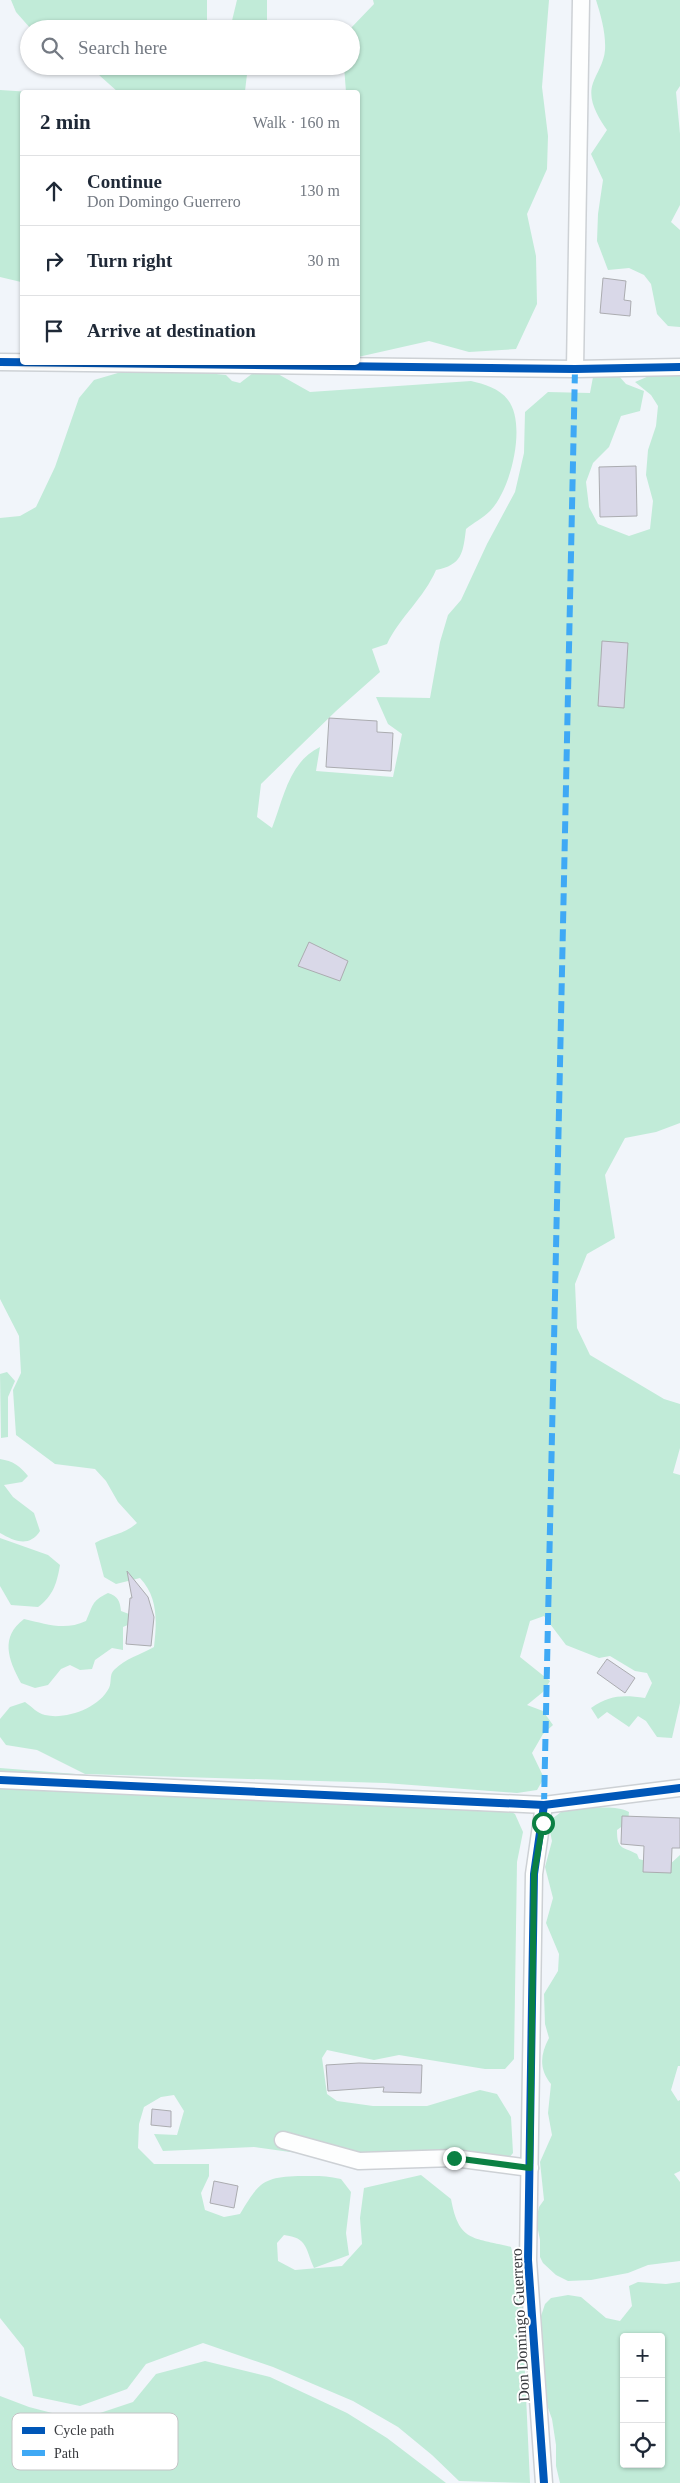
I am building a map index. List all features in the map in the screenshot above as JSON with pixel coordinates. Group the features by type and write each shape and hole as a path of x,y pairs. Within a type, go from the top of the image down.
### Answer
{"street":[{"path":"575,369 581,0"},
{"path":"0,362 20,362"},
{"path":"246,365 575,369 680,367"},
{"path":"0,1780 544,1805 680,1788"},
{"name":"Don Domingo Guerrero","path":"544,1805 534,1874 528,2260 544,2483"},
{"path":"283,2140 359,2161 454,2158 530,2168"}],"green space":[{"path":"11,0 207,0 207,20 23,20 16,12"},
{"path":"237,0 267,0 267,20 232,20"},
{"path":"373,0 549,0 542,87 548,136 547,169 527,214 536,256 537,304 516,349 469,352 429,341 360,357 360,90 346,90 345,75 360,75 359,20 374,4"},
{"path":"596,0 680,0 680,86 676,92 680,134 680,205 671,222 680,230 680,327 668,326 657,314 651,284 644,275 629,268 608,270 597,241 598,214 603,180 591,154 607,130 597,114 591,96 593,83 602,63 605,50 604,31"},
{"path":"99,75 247,75 245,90 116,90"},
{"path":"0,90 20,91 20,282 0,277"},
{"path":"128,370 187,371 226,375 232,381 240,383 253,373 267,371 278,374 310,392 471,381 486,385 500,392 508,400 514,411 516,440 514,457 510,473 498,501 487,514 466,529 460,557 451,565 436,570 425,590 398,625 387,644 372,649 380,672 336,711 261,784 257,817 272,828 294,771 301,762 320,747 316,771 393,777 402,734 388,724 376,697 430,698 440,642 448,615 461,600 487,544 515,492 524,453 525,412 548,392 590,393 593,377 618,375 626,384 644,391 640,411 621,416 609,447 593,463 586,482 589,507 598,524 629,536 650,529 653,501 646,475 648,450 656,426 658,406 651,395 635,382 656,373 680,373 680,1123 656,1132 625,1138 605,1175 615,1238 587,1254 575,1284 577,1328 590,1355 664,1399 680,1404 680,1448 673,1473 680,1475 680,1703 672,1738 657,1737 646,1721 638,1716 629,1727 607,1712 598,1719 591,1708 611,1698 630,1696 645,1698 652,1683 647,1673 635,1671 610,1656 599,1658 566,1645 544,1616 530,1621 520,1657 550,1681 543,1692 527,1705 543,1711 553,1725 543,1734 532,1753 544,1778 537,1790 517,1793 385,1783 85,1774 37,1750 6,1745 0,1737 0,1719 10,1707 25,1702 40,1713 53,1716 72,1714 90,1707 109,1688 114,1670 128,1660 154,1647 155,1637 155,1610 146,1585 140,1578 116,1584 104,1577 95,1543 127,1530 137,1523 118,1502 106,1481 95,1469 55,1464 16,1435 13,1390 21,1373 19,1336 0,1299 0,518 20,516 36,507 55,467 79,398 94,380"},
{"path":"7,1372 15,1381 8,1397 8,1437 1,1438 0,1374"},
{"path":"0,1459 16,1464 28,1476 22,1482 4,1485 13,1497 34,1513 40,1531 31,1540 16,1540 0,1533"},
{"path":"0,1538 48,1555 60,1565 54,1589 38,1607 11,1605 0,1586"},
{"path":"108,1593 118,1599 121,1611 129,1614 130,1624 123,1627 123,1650 112,1648 95,1660 92,1669 80,1670 70,1665 61,1669 48,1685 35,1688 21,1683 10,1657 9,1649 9,1641 16,1626 24,1619 55,1626 78,1624 86,1621 95,1601"},
{"path":"0,1768 455,1804 506,1809 515,1814 523,1832 517,1862 514,2059 505,2069 485,2069 399,2055 374,2060 327,2050 322,2058 327,2094 337,2101 373,2106 427,2106 480,2090 497,2094 511,2117 513,2153 503,2165 486,2169 290,2152 254,2147 163,2151 154,2134 177,2135 184,2111 174,2095 161,2097 144,2107 139,2124 138,2148 154,2164 209,2164 209,2176 201,2193 205,2210 224,2217 240,2214 262,2184 276,2178 324,2176 341,2179 351,2192 346,2233 349,2255 314,2268 302,2241 292,2236 284,2235 277,2243 278,2261 295,2270 342,2266 362,2244 360,2218 364,2188 421,2175 451,2199 458,2223 469,2235 477,2239 511,2247 521,2286 530,2483 459,2481 432,2455 398,2427 353,2401 273,2367 203,2343 146,2364 127,2389 80,2406 33,2396 24,2348 0,2318"},
{"path":"580,1806 612,1808 629,1812 628,1822 617,1830 618,1841 621,1846 637,1854 639,1859 667,1867 680,1855 680,2066 678,2066 671,2090 678,2101 680,2100 680,2171 674,2174 680,2182 680,2261 648,2265 628,2273 591,2280 568,2281 556,2275 543,2263 540,2257 540,2240 536,2220 539,2207 544,2200 540,2162 552,2135 548,2113 551,2084 544,2073 542,2062 549,2038 545,2024 544,1994 558,1971 559,1954 546,1923 553,1898 545,1867 552,1841 548,1822 561,1812"},
{"path":"638,2282 666,2284 680,2282 680,2483 560,2483 556,2466 556,2445 552,2419 543,2394 540,2319 545,2304 551,2298 568,2295 581,2297 606,2318 620,2321 632,2306 629,2286"},
{"path":"205,2361 270,2377 347,2413 387,2438 446,2483 0,2483 0,2396 52,2413 12,2413 12,2470 178,2470 178,2413 100,2413 133,2402 156,2374"}],"building":[{"path":"603,278 626,281 624,300 631,301 630,316 600,313"},
{"path":"636,466 637,516 600,517 599,467"},
{"path":"602,641 628,643 624,708 598,706"},
{"path":"329,718 377,721 377,732 393,733 391,771 326,767"},
{"path":"309,942 348,961 340,981 298,966"},
{"path":"127,1571 148,1597 154,1617 151,1646 126,1644 130,1598 132,1598"},
{"path":"607,1659 635,1678 625,1693 597,1673"},
{"path":"622,1816 680,1818 680,1848 672,1848 671,1873 643,1872 644,1846 621,1844"},
{"path":"359,2063 422,2065 421,2093 383,2092 384,2087 328,2091 326,2065"},
{"path":"152,2109 171,2111 171,2127 151,2125"},
{"path":"214,2181 238,2186 234,2208 210,2203"}],"marked path":[{"path":"544,1805 575,369"}],"cycle path":[{"path":"0,362 20,362"},
{"path":"246,365 575,369 680,367"},
{"path":"0,1780 544,1805 680,1788"},
{"path":"544,1805 534,1874 528,2260 544,2483"}],"route":[{"path":"454,2158 530,2168 534,1993 534,1874 543,1823"}]}
